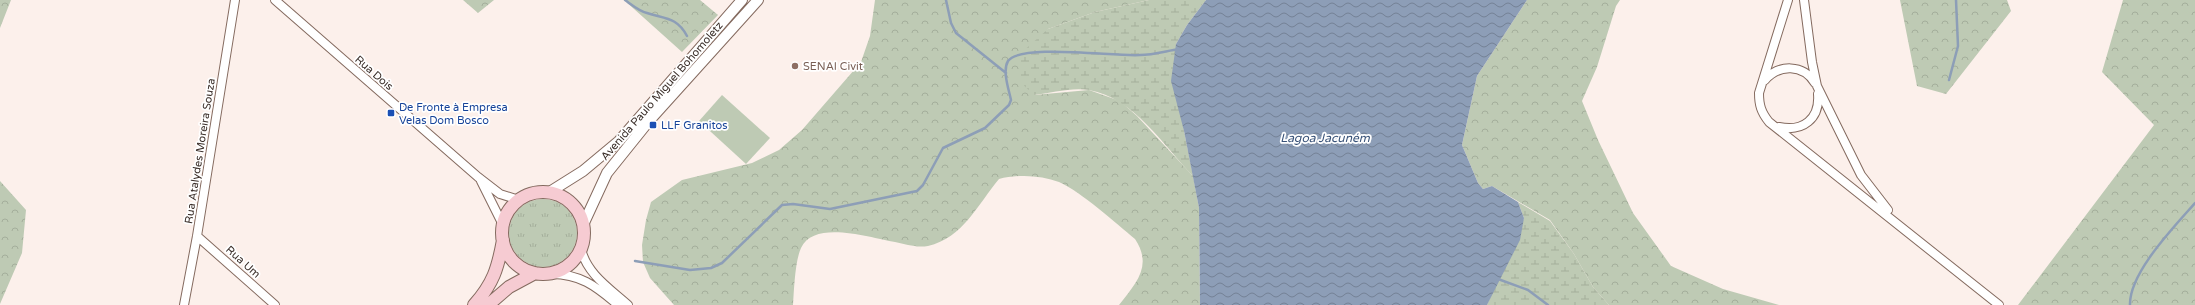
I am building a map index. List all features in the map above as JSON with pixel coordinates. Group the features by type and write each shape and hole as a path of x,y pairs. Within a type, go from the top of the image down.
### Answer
{"main road":[{"path":"474,305 490,285 498,269 503,239 503,225 511,209 519,200 533,194 548,193 559,196 569,201 580,214 583,225 584,237 581,249 568,266 549,274 535,273 523,269 506,251 503,239"},
{"path":"488,305 509,287 535,273"}],"street":[{"name":"Rua Atalydes Moreira Souza","path":"184,305 197,236 235,0"},
{"name":"Rua Dois","path":"275,0 478,177 500,194 519,200"},
{"name":"Avenida Paulo Miguel Bohomoletz","path":"548,193 583,172 619,141 742,0"},
{"name":"Avenida Paulo Miguel Bohomoletz","path":"583,225 607,173 648,122 758,0"},
{"path":"1788,0 1759,93 1760,109 1769,122 1778,127 1897,221 1999,305"},
{"path":"1778,127 1789,129 1799,127 1808,122 1815,114 1819,105 1804,0"},
{"path":"1762,83 1769,75 1787,68 1805,72 1817,86 1860,175 1897,221"},
{"name":"Rua Dois","path":"478,177 503,225"},
{"name":"Rua Um","path":"197,236 275,305"},
{"path":"581,249 584,261 595,276 628,305"},
{"path":"549,274 566,274 588,282 618,305"}],"green space":[{"path":"0,0 11,0 0,28"},
{"path":"463,0 494,0 478,13"},
{"path":"624,0 700,0 718,15 682,52"},
{"path":"875,0 1149,0 1095,12 1048,29 1034,95 1089,90 1120,101 1137,116 1193,176 1199,208 1200,305 1119,305 1136,282 1142,266 1140,249 1135,239 1098,208 1068,186 1045,178 1022,176 999,179 977,209 960,228 951,236 928,246 911,246 858,234 830,232 818,234 808,239 801,248 797,260 793,305 674,305 650,278 643,262 642,245 646,220 651,202 682,180 752,163 779,150 802,130 861,62 870,36"},
{"path":"1149,0 1206,0 1187,25 1176,44 1184,131 1193,176 1147,124 1120,102 1105,95 1082,89 1034,95 1018,80 1021,53 1048,29 1095,12"},
{"path":"1527,0 1620,0 1616,6 1597,67 1582,101 1598,140 1633,213 1671,266 1723,289 1779,305 1609,305 1593,287 1574,254 1550,220 1492,186 1483,189 1478,183 1462,145 1477,76"},
{"path":"1900,0 2007,0 2011,11 1946,94 1917,86"},
{"path":"2123,0 2195,0 2195,305 2018,305 2154,125 2102,72"},
{"path":"722,95 770,138 746,164 699,121"},
{"path":"0,181 26,210 22,253 0,304"},
{"path":"543,199 556,201 567,209 575,220 577,233 575,246 567,257 556,265 543,267 530,265 519,257 511,246 509,233 511,220 519,209 530,201"},
{"path":"1518,202 1550,221 1574,254 1593,287 1609,305 1487,305 1524,218"}],"water":[{"name":"Lagoa Jacuném","path":"1206,0 1527,0 1477,76 1462,145 1478,183 1483,189 1492,186 1518,202 1524,218 1520,240 1487,305 1200,305 1199,208 1184,131 1171,81 1176,44 1187,25"}],"waterway":[{"path":"625,0 641,11 675,22 687,36"},
{"path":"946,0 951,23 956,33 1006,73"},
{"path":"1949,80 1958,46 1956,0"},
{"path":"635,261 690,270 711,268 722,263 782,205 793,204 830,209 917,191 923,185 943,148 985,128 1009,105 1011,100 1006,80 1006,65 1008,61 1016,56 1049,52 1145,55 1179,49"},
{"path":"2130,305 2132,292 2145,265 2165,237 2195,203"},
{"path":"1498,279 1528,290 1548,305"}],"place":[{"name":"SENAI Civit","path":"795,66"},
{"name":"De Fronte à Empresa Velas Dom Bosco","path":"391,113"},
{"name":"LLF Granitos","path":"653,125"}]}
